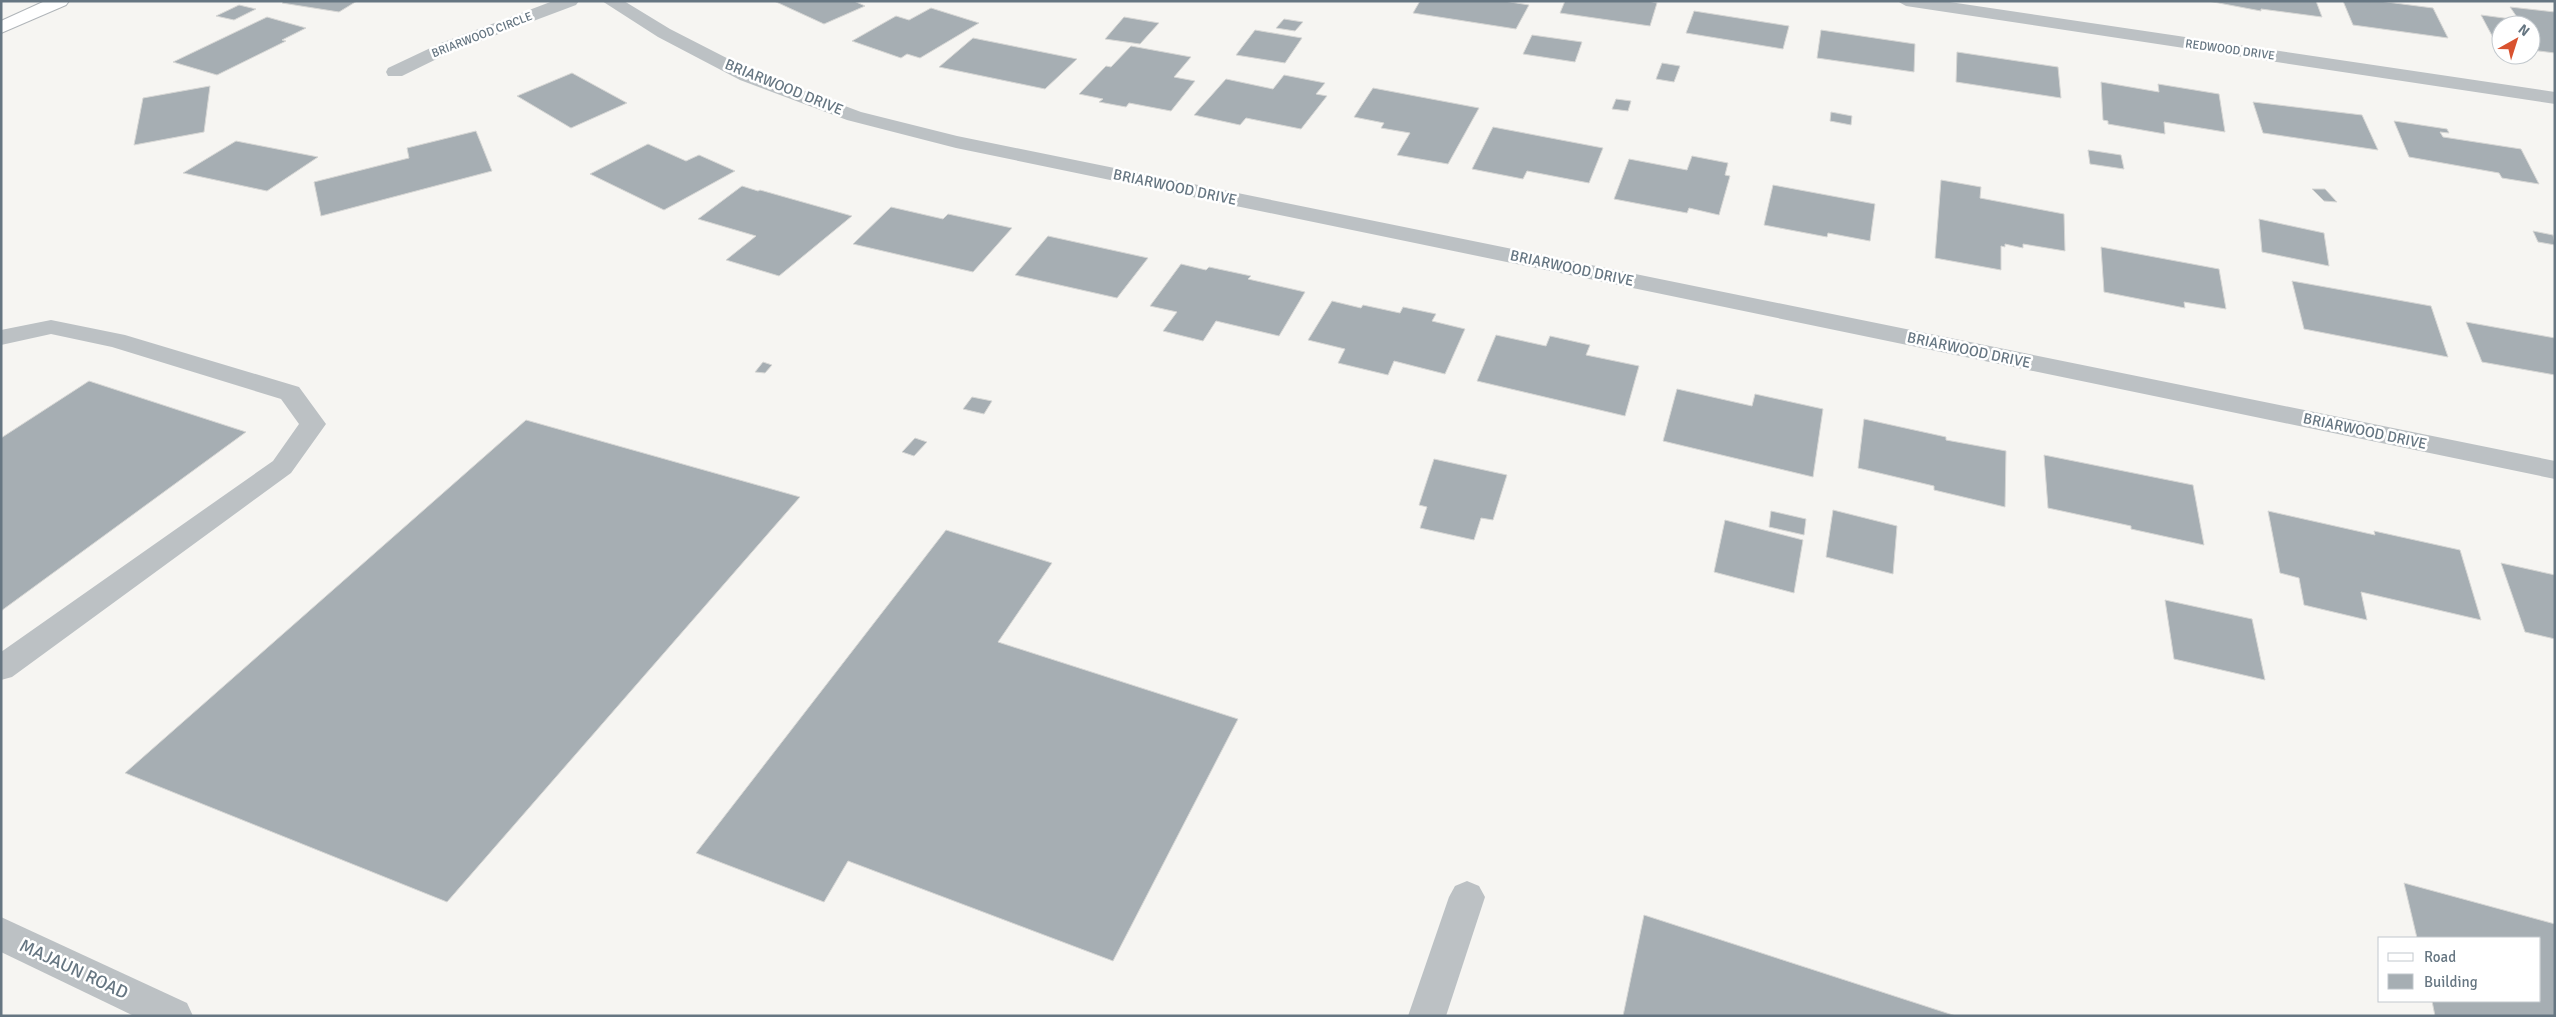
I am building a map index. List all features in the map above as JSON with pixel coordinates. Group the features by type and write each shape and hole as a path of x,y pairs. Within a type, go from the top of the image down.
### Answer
{"main road":[{"path":"1,28 60,1"}],"street":[{"name":"BRIARWOOD CIRCLE","path":"395,72 447,48 570,1"},
{"name":"BRIARWOOD DRIVE","path":"611,1 664,33 747,76 854,116 956,142 2555,470"},
{"name":"REDWOOD DRIVE","path":"1906,1 2555,98"},
{"path":"1,338 51,327 116,340 290,393 314,424 282,467 1,668"},
{"path":"1427,1016 1468,898"},
{"name":"MAJAUN ROAD","path":"1,934 172,1015"}],"building":[{"path":"284,1 357,1 339,12 282,3"},
{"path":"774,1 854,1 865,6 824,24"},
{"path":"1420,1 1504,1 1529,5 1516,29 1413,13"},
{"path":"1565,1 1648,1 1657,3 1650,26 1560,13"},
{"path":"2208,1 2316,1 2322,17 2261,9 2261,11"},
{"path":"2343,1 2379,1 2433,8 2448,38 2353,25"},
{"path":"239,5 256,9 234,20 216,16"},
{"path":"2510,7 2555,12 2555,53 2541,51 2541,15 2516,15"},
{"path":"931,8 979,23 920,58 907,54 901,58 852,41 896,16 909,20"},
{"path":"1694,11 1789,26 1783,49 1686,33"},
{"path":"2481,15 2491,16 2491,34"},
{"path":"267,17 306,28 282,40 286,41 217,75 173,62"},
{"path":"1124,17 1159,23 1140,44 1105,39"},
{"path":"1284,19 1303,22 1295,31 1276,28"},
{"path":"1255,30 1302,38 1285,63 1236,55"},
{"path":"1821,30 1915,44 1914,72 1817,58"},
{"path":"1532,35 1582,42 1575,62 1523,54"},
{"path":"973,38 1077,59 1045,89 939,67"},
{"path":"1131,46 1191,57 1174,77 1195,81 1171,111 1129,103 1126,107 1099,102 1103,99 1079,94 1106,66 1111,67"},
{"path":"1957,52 2058,67 2061,98 1956,82"},
{"path":"1662,63 1680,66 1674,82 1656,79"},
{"path":"572,73 627,103 571,128 517,96"},
{"path":"1284,75 1325,83 1316,94 1327,96 1301,129 1246,118 1240,125 1194,115 1226,79 1273,89"},
{"path":"2101,82 2159,92 2158,84 2219,94 2225,132 2164,122 2165,134 2108,124 2108,121 2103,120"},
{"path":"210,86 204,132 134,145 143,98"},
{"path":"1373,88 1479,108 1448,164 1397,155 1410,133 1381,128 1384,123 1354,117"},
{"path":"1616,99 1631,101 1628,111 1612,109"},
{"path":"2253,102 2362,115 2378,150 2263,133"},
{"path":"1831,112 1852,116 1851,125 1830,121"},
{"path":"2394,121 2447,129 2449,133 2440,132 2443,137 2521,149 2539,184 2502,178 2499,173 2409,157"},
{"path":"1493,127 1603,148 1589,183 1527,171 1523,179 1472,169"},
{"path":"476,131 492,171 321,216 314,182 409,158 407,148"},
{"path":"236,141 318,157 267,191 183,173"},
{"path":"648,144 686,161 699,155 735,171 664,210 590,174"},
{"path":"2088,150 2121,155 2124,169 2090,164"},
{"path":"1692,156 1728,163 1725,175 1730,176 1719,215 1689,208 1687,213 1614,199 1629,159 1687,170"},
{"path":"1941,180 1981,187 1980,198 2064,214 2065,251 2023,244 2023,248 2005,244 2005,247 2001,246 2001,270 1935,258"},
{"path":"1773,185 1875,204 1870,241 1828,233 1827,237 1764,225"},
{"path":"742,186 852,216 779,276 726,260 756,236 698,219"},
{"path":"2312,189 2325,189 2337,202 2324,201"},
{"path":"891,207 943,219 948,214 1012,228 973,272 853,244"},
{"path":"2259,219 2324,233 2329,266 2262,252"},
{"path":"2533,231 2553,235 2555,245 2538,242"},
{"path":"1048,236 1148,258 1117,298 1015,275"},
{"path":"2101,247 2219,269 2226,309 2184,302 2185,308 2104,292"},
{"path":"1181,264 1206,270 1209,267 1251,276 1248,279 1305,292 1279,336 1216,321 1203,341 1163,331 1177,312 1150,306"},
{"path":"2292,281 2431,306 2448,357 2304,329"},
{"path":"1332,301 1361,308 1363,305 1400,313 1403,307 1436,314 1432,321 1465,329 1445,374 1394,361 1388,375 1338,363 1345,349 1308,340"},
{"path":"2466,322 2555,338 2555,375 2482,362"},
{"path":"1496,335 1546,346 1550,336 1590,345 1586,355 1639,366 1625,416 1477,381"},
{"path":"763,362 772,365 765,373 755,372"},
{"path":"89,381 246,432 1,611 1,438"},
{"path":"1677,389 1752,406 1755,394 1823,409 1813,477 1663,441"},
{"path":"972,397 992,401 984,414 963,409"},
{"path":"1864,419 1946,437 1946,440 2006,451 2005,507 1934,490 1934,486 1858,468"},
{"path":"526,420 800,497 447,902 125,773"},
{"path":"915,438 927,442 914,456 902,452"},
{"path":"2044,455 2193,485 2204,545 2131,529 2131,526 2048,508"},
{"path":"1434,459 1507,475 1493,520 1481,518 1474,540 1420,528 1427,507 1419,505"},
{"path":"1833,510 1897,526 1893,574 1826,557"},
{"path":"1771,511 1806,519 1804,535 1769,527"},
{"path":"2268,511 2375,535 2374,531 2460,550 2481,620 2361,592 2367,620 2304,605 2299,578 2280,573"},
{"path":"1725,520 1803,540 1794,593 1714,572"},
{"path":"946,530 1052,563 998,642 1238,719 1113,961 848,861 824,902 696,853"},
{"path":"2501,563 2555,575 2555,639 2525,632"},
{"path":"2165,600 2252,619 2265,680 2174,659"},
{"path":"2404,883 2555,924 2555,1016 2435,1016 2432,1002 2541,1002 2541,937 2417,937"},
{"path":"1644,915 1956,1016 1623,1016"}]}
